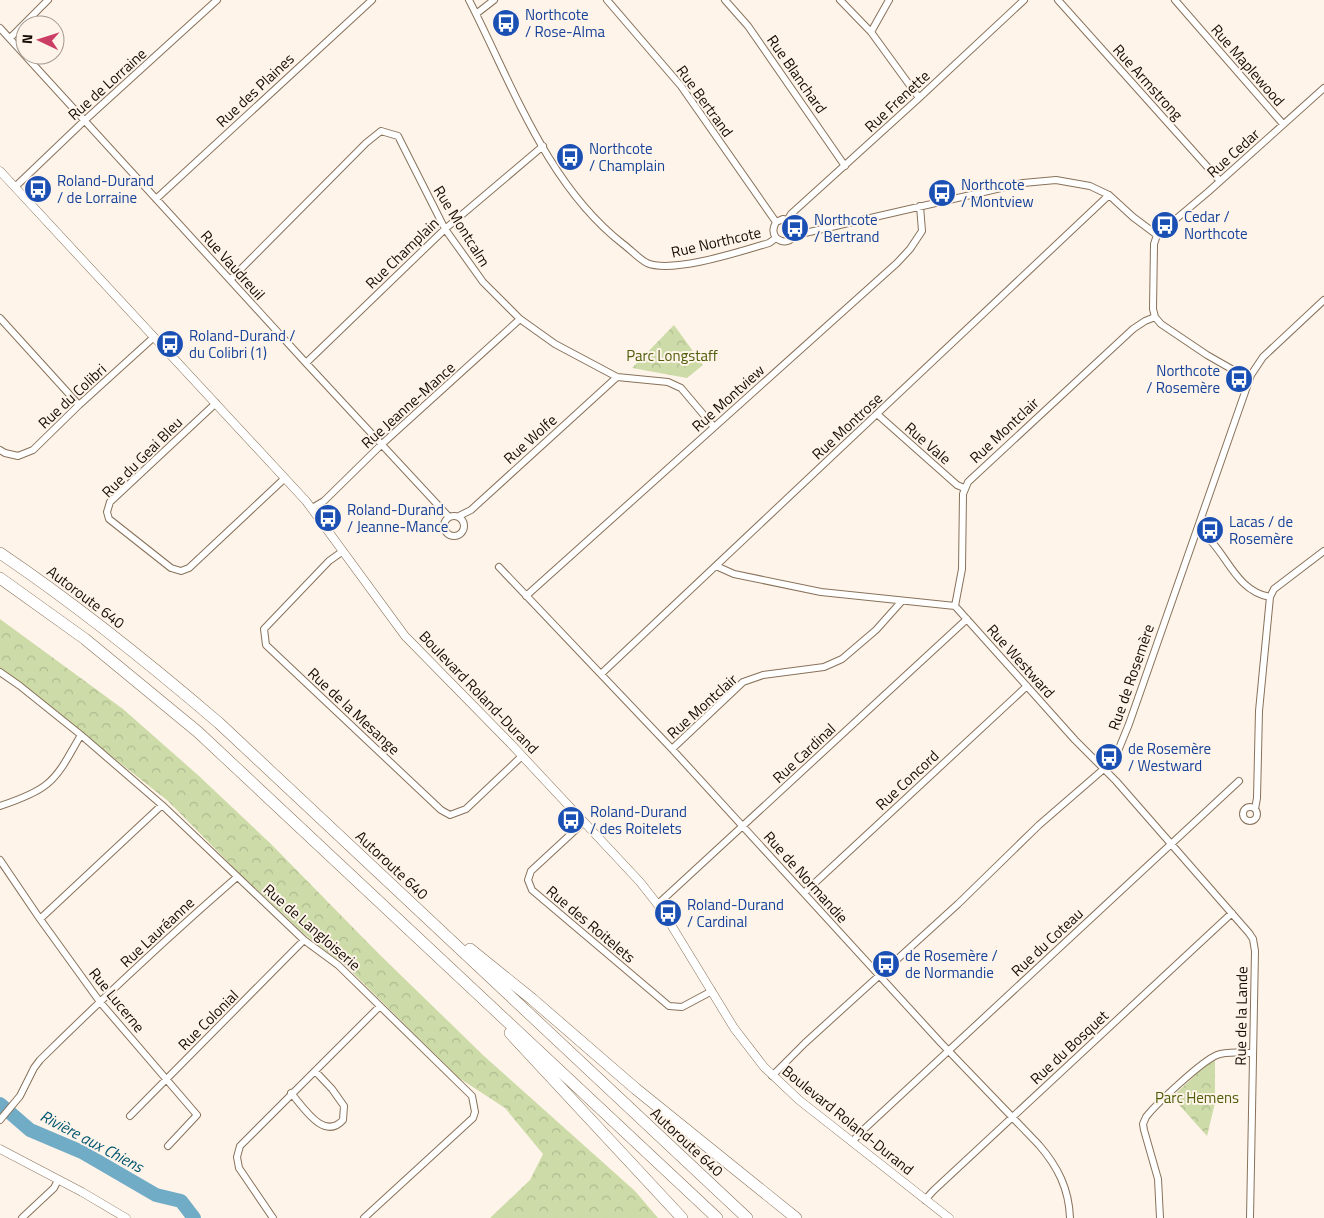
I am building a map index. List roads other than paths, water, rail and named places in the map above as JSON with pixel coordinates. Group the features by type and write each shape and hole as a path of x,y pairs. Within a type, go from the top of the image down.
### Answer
{"highway":[{"name":"Autoroute 640","path":"0,553 88,616 191,699 747,1218"},
{"path":"0,578 85,639 182,719 254,783 717,1218"},
{"path":"397,890 532,999 636,1089 796,1218"},
{"path":"450,967 682,1218"}],"street":[{"path":"10,38 48,0"},
{"name":"Rue de Lorraine","path":"15,187 84,121 217,0"},
{"name":"Rue des Plaines","path":"156,199 372,0"},
{"name":"Rue Northcote","path":"469,0 500,66 561,177 596,221 647,263 666,266 691,263 769,243 776,238 781,242 788,242 796,233 805,233 1023,183 1056,180 1090,186 1109,195 1157,236"},
{"path":"476,14 494,0"},
{"name":"Rue Bertrand","path":"607,0 681,86 776,222"},
{"name":"Rue Blanchard","path":"725,0 748,26 844,166"},
{"path":"840,0 871,32 919,98"},
{"path":"871,32 889,0"},
{"name":"Rue Frenette","path":"788,219 791,214 1024,0"},
{"name":"Rue Armstrong","path":"1058,0 1220,181"},
{"name":"Rue Maplewood","path":"1175,0 1283,124"},
{"name":"Rue Vaudreuil","path":"0,28 306,364 449,517"},
{"name":"Rue Cedar","path":"1157,236 1324,88"},
{"name":"Rue Montcalm","path":"230,280 366,143 381,131 398,136 445,229 483,282 520,319 555,344 617,377 668,382 681,388 714,427"},
{"name":"Rue Champlain","path":"306,364 445,229 543,146"},
{"name":"Boulevard Roland-Durand","path":"0,171 312,508 405,636 522,756 640,882 658,904 743,1041 772,1076 799,1100 948,1218"},
{"name":"Rue Montrose","path":"601,674 1109,195"},
{"name":"Rue Montview","path":"526,596 896,264 910,249 922,231 920,206"},
{"path":"776,238 773,233 776,222 783,219 788,219 794,224 796,233"},
{"path":"1157,236 1154,244 1153,309 1155,317 1161,324 1207,355 1249,379"},
{"name":"Rue de Rosemère","path":"772,1076 805,1043 958,904 1039,825 1104,769 1114,758 1120,746 1197,531 1249,379 1263,357 1324,300"},
{"name":"Rue Montclair","path":"964,488 970,479 1133,329 1155,317"},
{"path":"0,318 79,404"},
{"name":"Rue Jeanne-Mance","path":"312,508 324,501 382,444 520,319"},
{"name":"Rue du Colibri","path":"0,450 18,456 33,450 79,404 154,337"},
{"name":"Rue Wolfe","path":"449,517 459,516 471,510 617,377"},
{"name":"Rue du Geai Bleu","path":"216,403 110,502 106,512 109,519 172,568 181,570 189,568 284,478"},
{"name":"Rue Vale","path":"877,414 957,485 964,488"},
{"path":"716,566 734,574 821,592 901,602 955,606 962,569 964,488"},
{"path":"449,517 446,519 444,528 449,534 456,535 464,528 463,521 459,516"},
{"path":"1197,531 1205,535 1229,566 1247,585 1258,594 1270,597"},
{"name":"Rue de la Mesange","path":"343,551 329,561 264,629 266,645 441,810 450,815 466,809 522,756"},
{"path":"1255,809 1257,798 1259,711 1270,597 1274,590 1324,551"},
{"name":"Rue de Normandie","path":"499,567 672,749 880,976 1044,1151 1058,1171 1068,1197 1070,1218"},
{"name":"Rue Montclair","path":"672,749 743,682 763,675 824,667 842,659 876,630 901,602"},
{"name":"Rue Westward","path":"955,606 1172,844 1232,913"},
{"name":"Rue Cardinal","path":"658,904 669,896 967,619"},
{"name":"Rue de Langloiserie","path":"0,672 81,735 162,805 304,940 338,965 472,1096 475,1112 473,1118 364,1218"},
{"name":"Rue Concord","path":"804,893 1027,686"},
{"path":"0,806 47,784 59,771 81,735"},
{"name":"Rue du Coteau","path":"852,1142 1239,782"},
{"path":"40,919 162,805"},
{"name":"Rue des Roitelets","path":"584,822 533,868 528,880 532,890 667,1004 675,1007 682,1006 712,991"},
{"name":"Rue Lucerne","path":"0,860 100,1002 197,1115 168,1146"},
{"name":"Rue Lauréanne","path":"1,1118 20,1096 38,1063 195,913 237,877"},
{"name":"Rue de la Lande","path":"1232,913 1252,936 1254,943 1250,1218"},
{"name":"Rue du Bosquet","path":"925,1200 933,1190 1232,913"},
{"name":"Rue Colonial","path":"130,1116 304,940"},
{"path":"273,1218 239,1168 237,1157 240,1146 379,1007"},
{"path":"1160,1218 1158,1179 1144,1130 1146,1117 1201,1065 1210,1059 1222,1054 1252,1053"},
{"path":"291,1093 320,1125 332,1128 338,1126 344,1120 344,1106 332,1089 315,1071"},
{"path":"0,1149 126,1218"},
{"path":"22,1218 54,1188 58,1180"}],"waterway":[{"name":"Rivière aux Chiens","path":"0,1104 30,1130 82,1152 156,1195 181,1201 194,1218"}],"place":[{"name":"Northcote / Rose-Alma","path":"506,23"},
{"name":"Northcote / Champlain","path":"570,157"},
{"name":"Roland-Durand / de Lorraine","path":"38,189"},
{"name":"Northcote / Montview","path":"942,193"},
{"name":"Cedar / Northcote","path":"1165,225"},
{"name":"Northcote / Bertrand","path":"795,228"},
{"name":"Roland-Durand / du Colibri (1)","path":"170,344"},
{"name":"Northcote / Rosemère","path":"1239,379"},
{"name":"Roland-Durand / Jeanne-Mance","path":"328,518"},
{"name":"Lacas / de Rosemère","path":"1210,530"},
{"name":"de Rosemère / Westward","path":"1109,757"},
{"name":"Roland-Durand / des Roitelets","path":"571,820"},
{"name":"Roland-Durand / Cardinal","path":"668,913"},
{"name":"de Rosemère / de Normandie","path":"886,964"}],"park label":[{"name":"Parc Longstaff","path":"672,355"},
{"name":"Parc Hemens","path":"1197,1097"}]}
